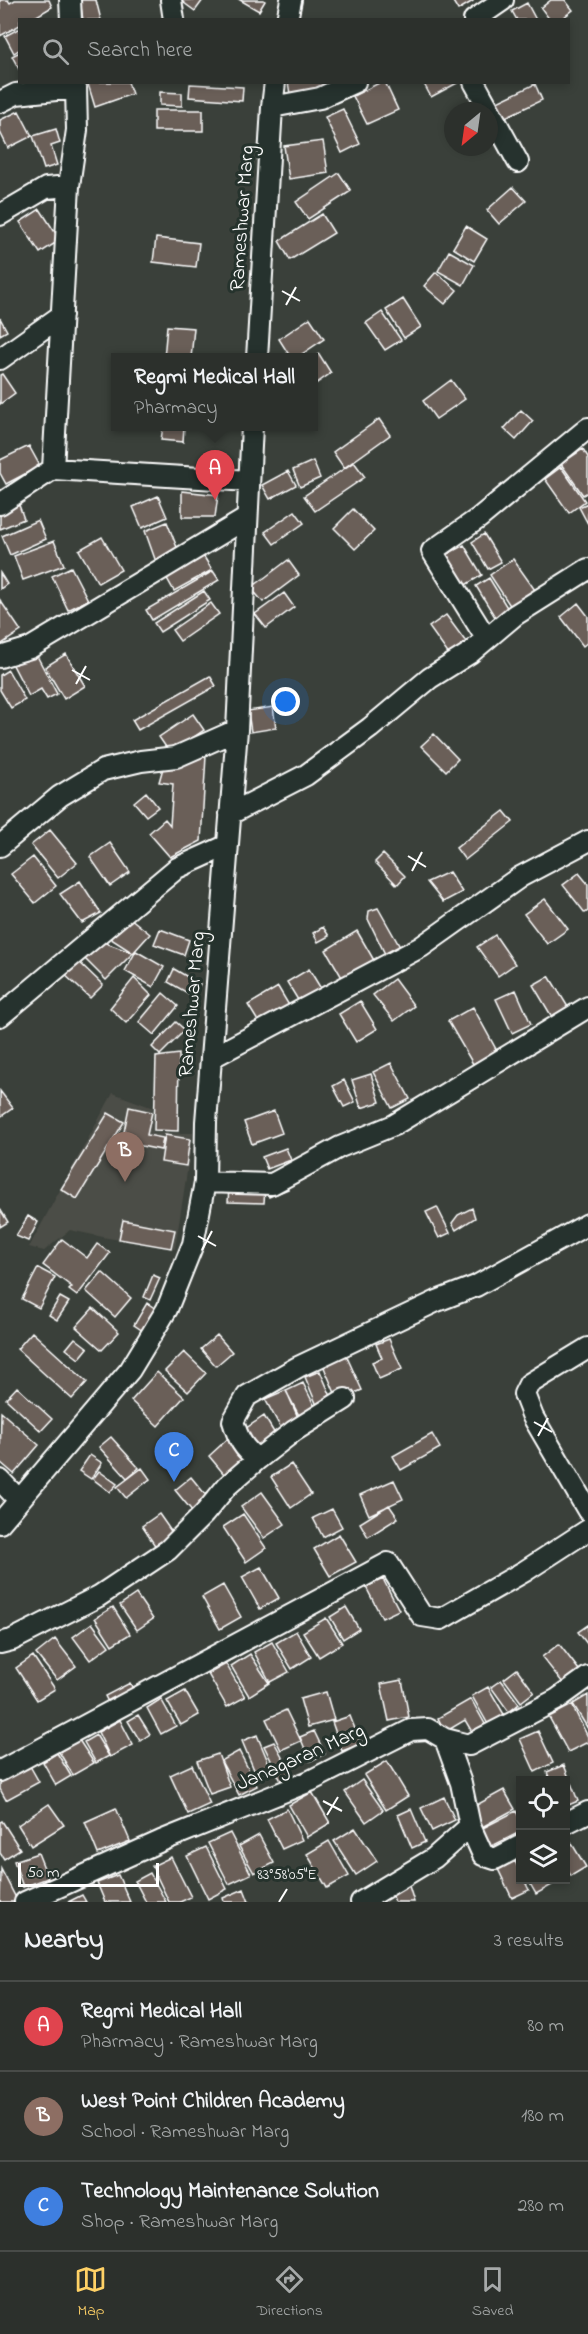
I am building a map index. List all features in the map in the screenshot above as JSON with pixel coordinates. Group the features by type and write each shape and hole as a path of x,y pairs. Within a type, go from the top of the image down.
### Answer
{"street":[{"path":"70,0 71,18"},
{"path":"171,0 174,18"},
{"path":"287,18 291,0"},
{"path":"477,18 503,0"},
{"name":"Rameshwar Marg","path":"257,353 275,84"},
{"path":"272,106 320,98 351,84"},
{"path":"475,84 518,162"},
{"path":"0,102 16,94 76,85 77,130 69,186 53,469"},
{"path":"0,215 46,188 69,186"},
{"path":"0,359 62,315"},
{"path":"486,638 432,551 479,518 588,428"},
{"name":"Rameshwar Marg","path":"0,1522 130,1370 161,1319 193,1244 205,1182 206,1122 237,729 252,431"},
{"path":"0,504 53,469 249,481"},
{"path":"0,657 30,648 247,518"},
{"path":"230,814 306,775 370,728 430,678 470,653 537,599 588,569"},
{"path":"0,846 60,796 104,770 141,761 176,757 237,729"},
{"path":"211,1058 421,947 520,877 588,841"},
{"path":"0,1016 177,868 228,844"},
{"path":"205,1182 272,1184 340,1147 394,1125 588,1007"},
{"path":"258,1459 249,1453 239,1441 233,1421 247,1396 298,1367 437,1301 476,1286 588,1224"},
{"path":"588,1348 529,1384 524,1394 533,1417 588,1511"},
{"path":"0,1643 12,1640 99,1596 168,1550 204,1514 227,1486 258,1459 294,1431 345,1399"},
{"path":"0,1480 18,1499"},
{"path":"0,1771 388,1563 422,1616 441,1619 525,1571 588,1530"},
{"name":"Janagaran Marg","path":"25,1902 161,1841 310,1781 411,1730 428,1729 445,1739 470,1745 556,1700 588,1677"},
{"path":"445,1739 461,1783 470,1826 483,1855 495,1859 516,1848"},
{"path":"570,1821 588,1812"},
{"path":"361,1902 434,1858 470,1826"}],"shaded area":[{"path":"113,1093 153,1108 153,1133 193,1133 175,1249 70,1230 44,1251 29,1247"}],"building":[{"path":"0,0 8,0 10,3 15,0 49,0 52,7 33,18 18,18 18,26 0,36"},
{"path":"80,0 96,0 100,18 83,18"},
{"path":"180,0 203,0 195,11"},
{"path":"240,0 264,0 265,1 259,11"},
{"path":"452,0 472,0 473,1 458,10"},
{"path":"551,0 565,0 573,10 563,18 548,18 541,8"},
{"path":"527,3 535,18 516,18 512,11"},
{"path":"18,29 18,50 14,53 5,36"},
{"path":"18,53 18,67 12,56"},
{"path":"88,84 129,84 132,94 95,107"},
{"path":"190,84 243,87 242,101 189,97"},
{"path":"288,84 323,84 324,88 290,94"},
{"path":"377,84 386,84 398,110 367,124 353,96"},
{"path":"424,84 455,84 431,97"},
{"path":"535,84 542,100 499,120 497,102"},
{"path":"160,92 182,93 182,106 160,105"},
{"path":"343,109 360,144 342,153 325,117"},
{"path":"154,110 203,110 203,131 154,131"},
{"path":"19,111 32,136 8,148 0,132 0,120"},
{"path":"56,129 60,143 51,146 57,165 44,169 33,136"},
{"path":"323,141 328,173 289,179 284,146"},
{"path":"339,173 351,191 308,219 296,202"},
{"path":"513,187 526,201 499,224 487,210"},
{"path":"40,209 60,240 40,253 20,222"},
{"path":"322,214 334,233 290,260 279,241"},
{"path":"466,226 487,239 474,261 453,248"},
{"path":"156,238 199,243 196,267 153,262"},
{"path":"449,251 474,265 463,285 438,271"},
{"path":"436,272 457,290 445,304 424,286"},
{"path":"403,299 421,327 404,338 386,310"},
{"path":"382,312 401,340 385,350 366,323"},
{"path":"0,318 7,331 0,335"},
{"path":"310,318 324,339 303,353 288,353 279,339"},
{"path":"167,326 194,328 192,353 164,353"},
{"path":"318,355 331,373 318,382"},
{"path":"2,374 15,393 0,404 0,375"},
{"path":"451,380 465,399 436,419 423,401"},
{"path":"521,410 533,421 516,440 504,429"},
{"path":"379,419 390,435 344,468 333,452"},
{"path":"162,431 184,431 183,442 161,440"},
{"path":"29,446 40,466 6,484 0,473 0,460"},
{"path":"583,449 588,457 588,492 583,495 561,464"},
{"path":"313,461 320,478 300,487 293,470"},
{"path":"354,462 365,477 315,511 304,496"},
{"path":"561,467 585,501 569,513 545,479"},
{"path":"288,471 296,485 270,499 262,485"},
{"path":"182,491 218,495 215,517 182,517"},
{"path":"158,496 167,517 142,528 133,507"},
{"path":"588,503 588,524 579,507"},
{"path":"19,505 24,519 0,529 0,513"},
{"path":"353,509 374,531 355,549 334,528"},
{"path":"295,511 304,523 274,544 265,532"},
{"path":"38,520 46,539 10,555 2,536"},
{"path":"167,522 178,550 156,562 145,531"},
{"path":"484,534 501,562 488,569 472,542"},
{"path":"102,537 121,570 98,583 79,550"},
{"path":"54,541 64,565 23,580 14,556"},
{"path":"464,545 482,575 459,589 440,558"},
{"path":"201,552 212,570 174,591 164,573"},
{"path":"513,559 535,590 511,607 490,575"},
{"path":"288,560 299,575 263,602 251,588"},
{"path":"71,567 88,600 68,610 52,576"},
{"path":"213,571 219,580 152,620 146,610"},
{"path":"0,573 7,584 0,589"},
{"path":"489,578 508,609 495,617 476,586"},
{"path":"204,591 210,600 160,632 154,623"},
{"path":"284,593 294,607 266,628 255,614"},
{"path":"0,600 21,631 0,645"},
{"path":"211,603 219,614 180,641 172,630"},
{"path":"578,603 588,616 588,642 583,646 561,617"},
{"path":"446,615 466,642 449,655 429,627"},
{"path":"36,654 57,694 47,699 41,689 29,696 13,665"},
{"path":"66,654 85,686 64,699 45,667"},
{"path":"8,670 25,700 11,708 0,690 0,675"},
{"path":"210,676 216,686 138,730 132,720"},
{"path":"273,707 276,728 251,732 248,711"},
{"path":"193,714 204,730 170,753 159,737"},
{"path":"434,734 458,759 446,771 421,746"},
{"path":"206,756 201,841 170,857 149,833 165,819 170,825 173,784 159,782 163,768"},
{"path":"146,792 158,807 146,816 134,802"},
{"path":"504,811 513,822 465,860 456,848"},
{"path":"50,830 77,863 58,878 31,845"},
{"path":"110,843 130,872 110,886 90,857"},
{"path":"383,854 405,876 397,885 375,862"},
{"path":"33,857 56,886 35,903 11,874"},
{"path":"449,872 462,892 443,902 427,882"},
{"path":"579,873 588,884 588,911 585,913 563,885"},
{"path":"80,881 101,913 82,923 60,894"},
{"path":"545,899 568,929 547,944 524,914"},
{"path":"378,908 400,947 385,954 368,919 369,911"},
{"path":"130,918 150,934 133,953 108,937"},
{"path":"323,927 329,936 318,942 313,933"},
{"path":"160,929 189,940 184,955 154,944"},
{"path":"357,931 375,962 344,981 326,950"},
{"path":"495,935 515,964 498,976 477,947"},
{"path":"103,942 133,953 106,980 85,959"},
{"path":"136,951 164,967 153,987 125,971"},
{"path":"76,959 103,985 90,998 63,973"},
{"path":"174,969 200,984 193,996 168,982"},
{"path":"309,969 323,992 301,1005 287,982"},
{"path":"549,976 568,1007 552,1017 533,985"},
{"path":"134,978 151,995 126,1023 110,1008"},
{"path":"394,979 414,1006 394,1021 373,995"},
{"path":"278,987 290,1007 261,1026 248,1005"},
{"path":"516,990 531,1024 512,1033 496,999"},
{"path":"163,993 178,1006 154,1035 139,1022"},
{"path":"360,1001 377,1029 356,1042 339,1014"},
{"path":"473,1007 497,1051 473,1064 448,1021"},
{"path":"176,1022 185,1030 160,1055 152,1047"},
{"path":"179,1054 178,1131 154,1130 156,1057"},
{"path":"391,1063 410,1099 392,1108 373,1072"},
{"path":"371,1074 380,1102 361,1108 352,1080"},
{"path":"344,1080 355,1102 344,1107 333,1086"},
{"path":"0,1091 13,1108 0,1117"},
{"path":"129,1107 152,1112 147,1135 163,1138 161,1150 122,1142"},
{"path":"274,1111 282,1133 252,1144 244,1122"},
{"path":"108,1113 124,1122 77,1199 61,1189"},
{"path":"165,1135 190,1139 186,1166 161,1162"},
{"path":"286,1148 291,1160 267,1169 262,1157"},
{"path":"284,1181 288,1189 269,1197 266,1189"},
{"path":"229,1188 265,1189 264,1203 228,1202"},
{"path":"437,1207 450,1233 439,1238 426,1212"},
{"path":"472,1208 475,1218 456,1230 452,1223 458,1215"},
{"path":"0,1209 8,1222 0,1227"},
{"path":"28,1216 38,1222 28,1241 16,1236"},
{"path":"123,1220 175,1230 171,1248 119,1239"},
{"path":"62,1239 87,1258 97,1244 110,1253 77,1296 69,1290 72,1287 43,1265"},
{"path":"38,1268 55,1277 39,1308 22,1299"},
{"path":"102,1272 131,1298 115,1317 86,1291"},
{"path":"153,1275 160,1278 150,1300 144,1297"},
{"path":"60,1297 69,1302 57,1320 49,1315"},
{"path":"147,1303 156,1309 143,1331 134,1325"},
{"path":"93,1308 119,1332 102,1350 76,1327"},
{"path":"32,1332 87,1382 72,1399 17,1349"},
{"path":"217,1335 232,1352 216,1366 201,1349"},
{"path":"75,1338 88,1348 79,1359 66,1349"},
{"path":"389,1339 402,1369 379,1379 372,1362 382,1358 376,1344"},
{"path":"184,1352 206,1373 188,1392 165,1371"},
{"path":"346,1355 362,1390 338,1400 323,1365"},
{"path":"320,1371 333,1401 318,1408 305,1377"},
{"path":"157,1372 184,1397 158,1426 131,1401"},
{"path":"303,1383 317,1411 301,1419 286,1391"},
{"path":"17,1387 52,1419 41,1431 6,1399"},
{"path":"286,1390 300,1422 282,1430 265,1399"},
{"path":"1,1412 39,1445 14,1474 0,1462"},
{"path":"264,1416 275,1434 251,1450 239,1433"},
{"path":"432,1434 440,1448 401,1470 393,1456"},
{"path":"232,1435 248,1460 228,1479 209,1456"},
{"path":"111,1437 139,1468 127,1478 99,1447"},
{"path":"90,1455 102,1463 91,1479 79,1471"},
{"path":"291,1464 311,1494 291,1508 271,1477"},
{"path":"142,1468 150,1479 126,1498 117,1487"},
{"path":"99,1471 117,1484 110,1492 93,1479"},
{"path":"191,1477 209,1499 193,1512 175,1490"},
{"path":"394,1480 403,1499 369,1515 360,1495"},
{"path":"262,1492 285,1524 264,1538 241,1507"},
{"path":"389,1505 398,1518 368,1537 360,1523"},
{"path":"332,1509 342,1527 323,1537 313,1518"},
{"path":"159,1514 173,1534 156,1547 142,1526"},
{"path":"243,1514 266,1548 246,1562 223,1527"},
{"path":"339,1534 356,1562 330,1576 314,1549"},
{"path":"261,1567 279,1598 260,1609 242,1577"},
{"path":"383,1579 399,1610 382,1618 366,1587"},
{"path":"223,1585 241,1617 220,1629 202,1597"},
{"path":"136,1594 153,1619 137,1630 120,1605"},
{"path":"113,1607 130,1634 112,1645 95,1618"},
{"path":"346,1607 359,1629 343,1639 330,1617"},
{"path":"326,1618 342,1643 319,1657 303,1632"},
{"path":"92,1623 109,1646 90,1660 73,1637"},
{"path":"588,1625 588,1645 578,1632"},
{"path":"296,1631 311,1657 292,1669 276,1643"},
{"path":"55,1639 76,1666 57,1680 36,1654"},
{"path":"272,1642 289,1672 270,1682 254,1652"},
{"path":"559,1644 579,1670 563,1683 542,1657"},
{"path":"250,1654 269,1683 249,1696 231,1666"},
{"path":"33,1656 55,1689 37,1700 16,1668"},
{"path":"226,1664 245,1697 227,1707 208,1674"},
{"path":"517,1669 534,1692 521,1702 504,1679"},
{"path":"402,1680 409,1717 389,1721 381,1684"},
{"path":"501,1680 519,1704 509,1712 491,1687"},
{"path":"130,1683 135,1693 110,1706 105,1696"},
{"path":"488,1687 505,1716 489,1726 472,1696"},
{"path":"185,1691 199,1715 181,1725 167,1701"},
{"path":"326,1692 334,1720 308,1727 300,1699"},
{"path":"588,1695 588,1729 573,1704"},
{"path":"161,1699 176,1726 161,1734 147,1708"},
{"path":"471,1699 485,1724 472,1732 465,1720 445,1732 438,1718"},
{"path":"572,1705 588,1737 588,1742 568,1752 549,1717"},
{"path":"286,1710 301,1741 281,1750 266,1719"},
{"path":"138,1715 150,1734 140,1741 128,1721"},
{"path":"350,1716 361,1744 342,1751 332,1722"},
{"path":"120,1720 133,1745 110,1757 98,1732"},
{"path":"314,1731 325,1754 310,1761 300,1737"},
{"path":"538,1731 553,1763 535,1772 520,1739"},
{"path":"96,1735 109,1756 96,1763 84,1742"},
{"path":"257,1735 272,1771 257,1777 242,1741"},
{"path":"79,1740 94,1763 73,1775 59,1752"},
{"path":"274,1742 292,1774 281,1781 264,1746"},
{"path":"239,1751 257,1786 239,1795 221,1761"},
{"path":"57,1753 71,1776 56,1785 43,1762"},
{"path":"218,1754 230,1787 210,1794 197,1761"},
{"path":"387,1761 408,1796 386,1810 364,1775"},
{"path":"192,1765 210,1804 188,1814 170,1775"},
{"path":"564,1765 568,1776 548,1776 547,1772"},
{"path":"30,1766 39,1782 6,1800 0,1789 0,1783"},
{"path":"362,1780 383,1810 366,1822 345,1792"},
{"path":"570,1780 578,1801 570,1804"},
{"path":"504,1790 515,1809 482,1827 471,1808"},
{"path":"312,1792 330,1823 307,1837 289,1805"},
{"path":"444,1797 455,1820 432,1831 421,1808"},
{"path":"49,1804 64,1825 31,1846 18,1825"},
{"path":"116,1808 130,1841 98,1854 85,1822"},
{"path":"287,1809 302,1840 282,1849 267,1819"},
{"path":"411,1809 425,1842 412,1848 398,1815"},
{"path":"516,1811 516,1834 484,1850 475,1832"},
{"path":"2,1821 20,1849 4,1859 0,1853 0,1822"},
{"path":"355,1828 377,1861 356,1875 334,1841"},
{"path":"230,1833 251,1874 229,1884 208,1843"},
{"path":"259,1835 274,1863 254,1873 239,1846"},
{"path":"329,1841 349,1876 327,1888 307,1854"},
{"path":"570,1841 586,1867 571,1876 570,1874"},
{"path":"206,1847 227,1889 208,1899 187,1856"},
{"path":"38,1853 48,1878 23,1887 14,1861"},
{"path":"171,1857 191,1897 180,1902 169,1902 152,1866"},
{"path":"515,1861 516,1884 526,1884 529,1890 512,1898 498,1869"},
{"path":"1,1869 17,1900 13,1902 0,1902"},
{"path":"150,1873 166,1902 146,1902 135,1881"},
{"path":"118,1875 130,1902 105,1902 97,1883"},
{"path":"530,1884 551,1884 552,1885 536,1894"},
{"path":"409,1886 414,1902 395,1902 391,1891"},
{"path":"244,1889 249,1902 224,1902 223,1898"},
{"path":"82,1895 86,1902 68,1902"}],"place":[{"name":"Regmi Medical Hall","path":"215,500"},
{"name":"West Point Children Academy","path":"125,1182"},
{"name":"Technology Maintenance Solution","path":"174,1482"}]}
